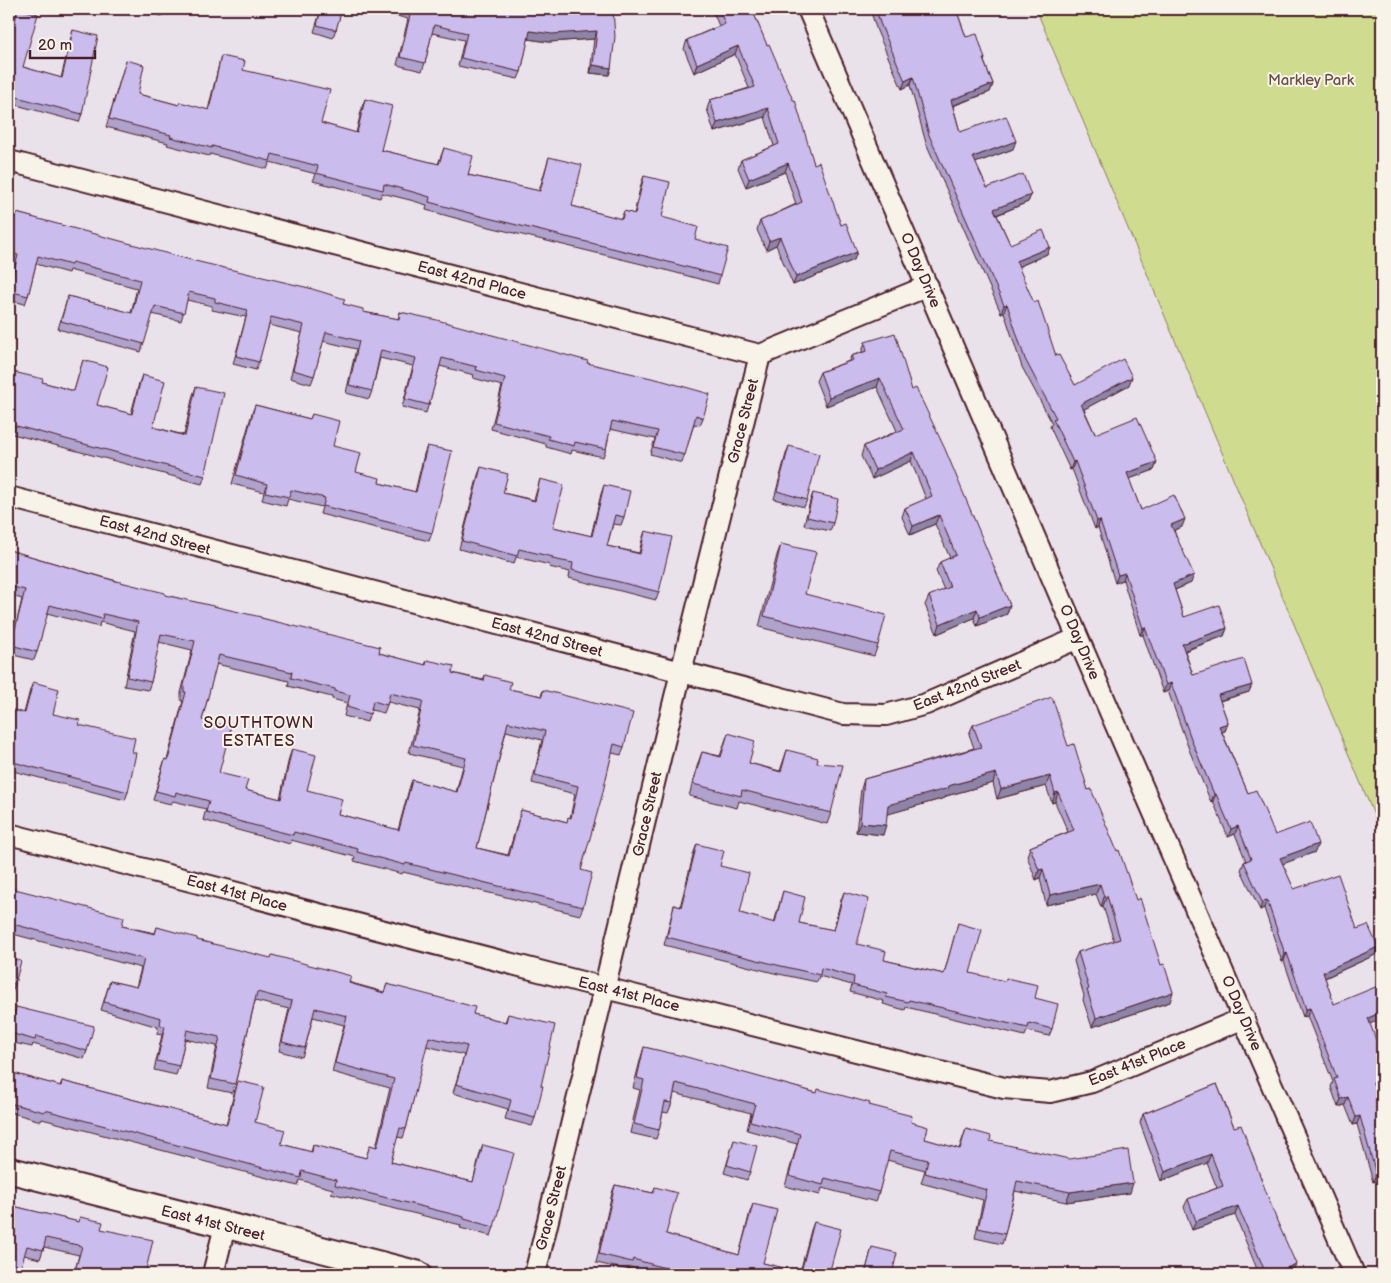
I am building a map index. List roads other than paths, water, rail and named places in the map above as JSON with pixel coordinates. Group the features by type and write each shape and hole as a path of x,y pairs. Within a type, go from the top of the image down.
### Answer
{"street":[{"name":"O Day Drive","path":"808,9 1354,1274"},
{"name":"East 42nd Place","path":"9,161 760,355"},
{"path":"760,355 928,286"},
{"name":"Grace Street","path":"535,1274 760,355"},
{"name":"East 42nd Street","path":"9,497 843,714 886,715 926,704 1078,638"},
{"name":"East 41st Place","path":"9,834 605,988 1004,1088 1050,1092 1092,1082 1244,1018"},
{"name":"East 41st Street","path":"9,1170 418,1274"},
{"path":"213,1274 225,1226"}],"district":[{"name":"SOUTHTOWN ESTATES","path":"259,731"}],"park label":[{"name":"Markley Park","path":"1311,80"}]}
